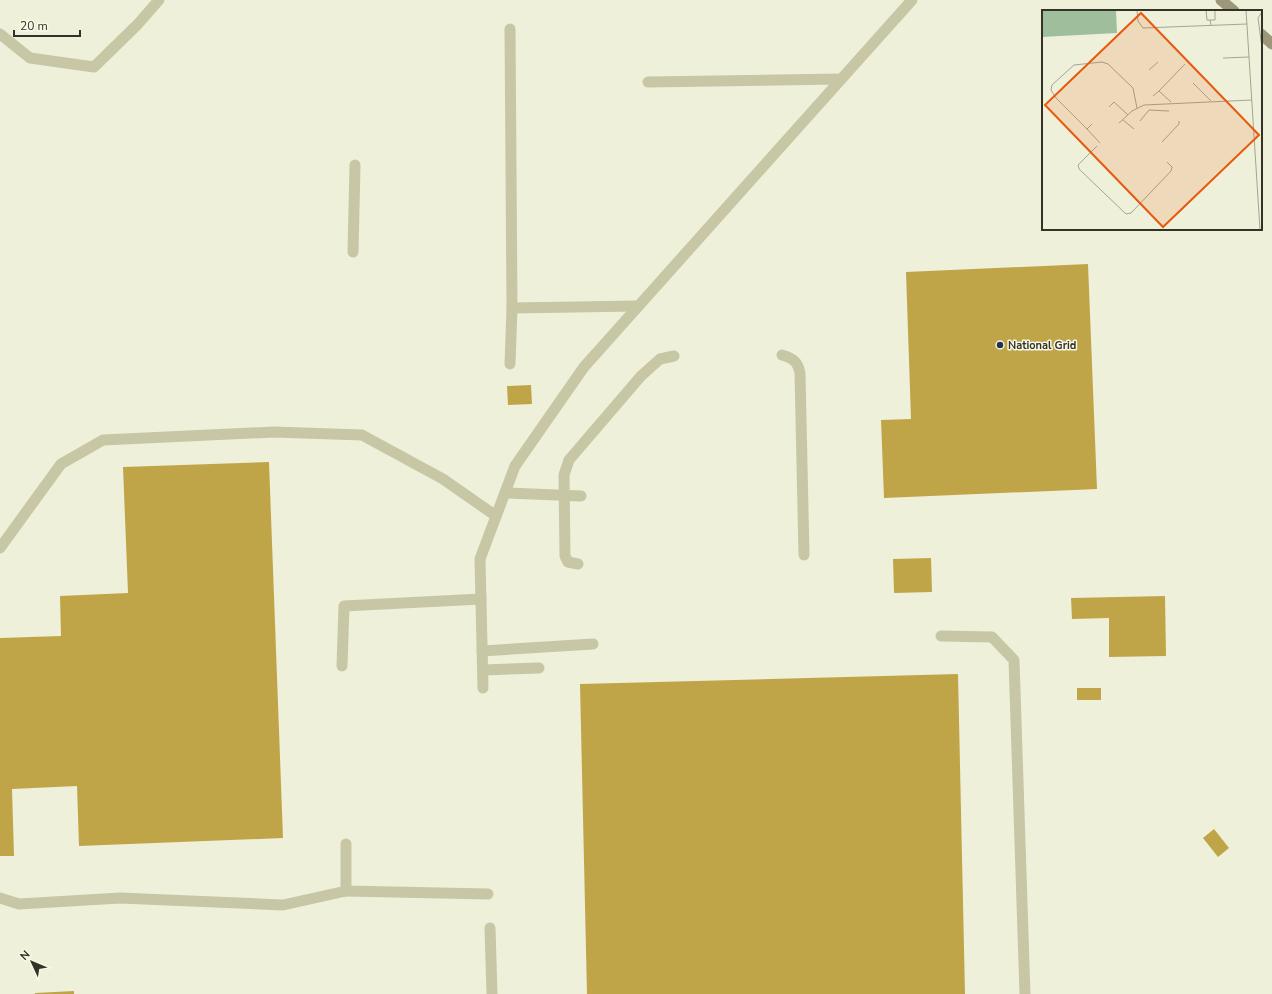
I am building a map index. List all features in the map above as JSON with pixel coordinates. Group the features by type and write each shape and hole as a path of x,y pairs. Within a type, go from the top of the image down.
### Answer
{"main road":[{"path":"1221,0 1233,10"},
{"path":"1262,35 1272,44"}],"lane":[{"path":"0,34 30,58 94,67 138,24 159,0"},
{"path":"483,688 480,559 515,466 584,366 912,0"},
{"path":"510,30 512,308 510,364"},
{"path":"648,82 840,79"},
{"path":"353,252 355,166"},
{"path":"512,308 638,306"},
{"path":"782,355 795,360 799,366 800,373 804,555"},
{"path":"578,564 568,562 565,556 564,475 569,460 641,376 660,359 674,356"},
{"path":"0,548 61,464 103,440 274,432 362,435 443,479 496,516"},
{"path":"505,493 581,496"},
{"path":"342,666 344,606 481,599"},
{"path":"940,636 992,637 1014,660 1025,994"},
{"path":"482,651 593,644"},
{"path":"483,670 539,668"},
{"path":"346,844 346,891"},
{"path":"0,898 19,904 120,898 283,905 346,891 488,894"},
{"path":"490,928 492,994"}],"building":[{"name":"National Grid","path":"1088,264 1097,489 884,498 881,420 911,419 906,272"},
{"path":"531,385 532,404 508,405 507,386"},
{"path":"269,462 283,838 79,846 77,786 12,789 14,856 0,856 0,638 61,636 60,596 128,593 123,467"},
{"path":"931,558 932,592 894,593 893,559"},
{"path":"1165,596 1166,656 1109,657 1109,618 1072,619 1071,598"},
{"path":"958,674 965,994 587,994 580,684"},
{"path":"1077,688 1101,688 1101,700 1077,700"},
{"path":"1214,829 1229,848 1218,857 1203,838"},
{"path":"74,991 74,994 35,994 35,993"}],"place":[{"name":"National Grid","path":"1000,345"}]}
